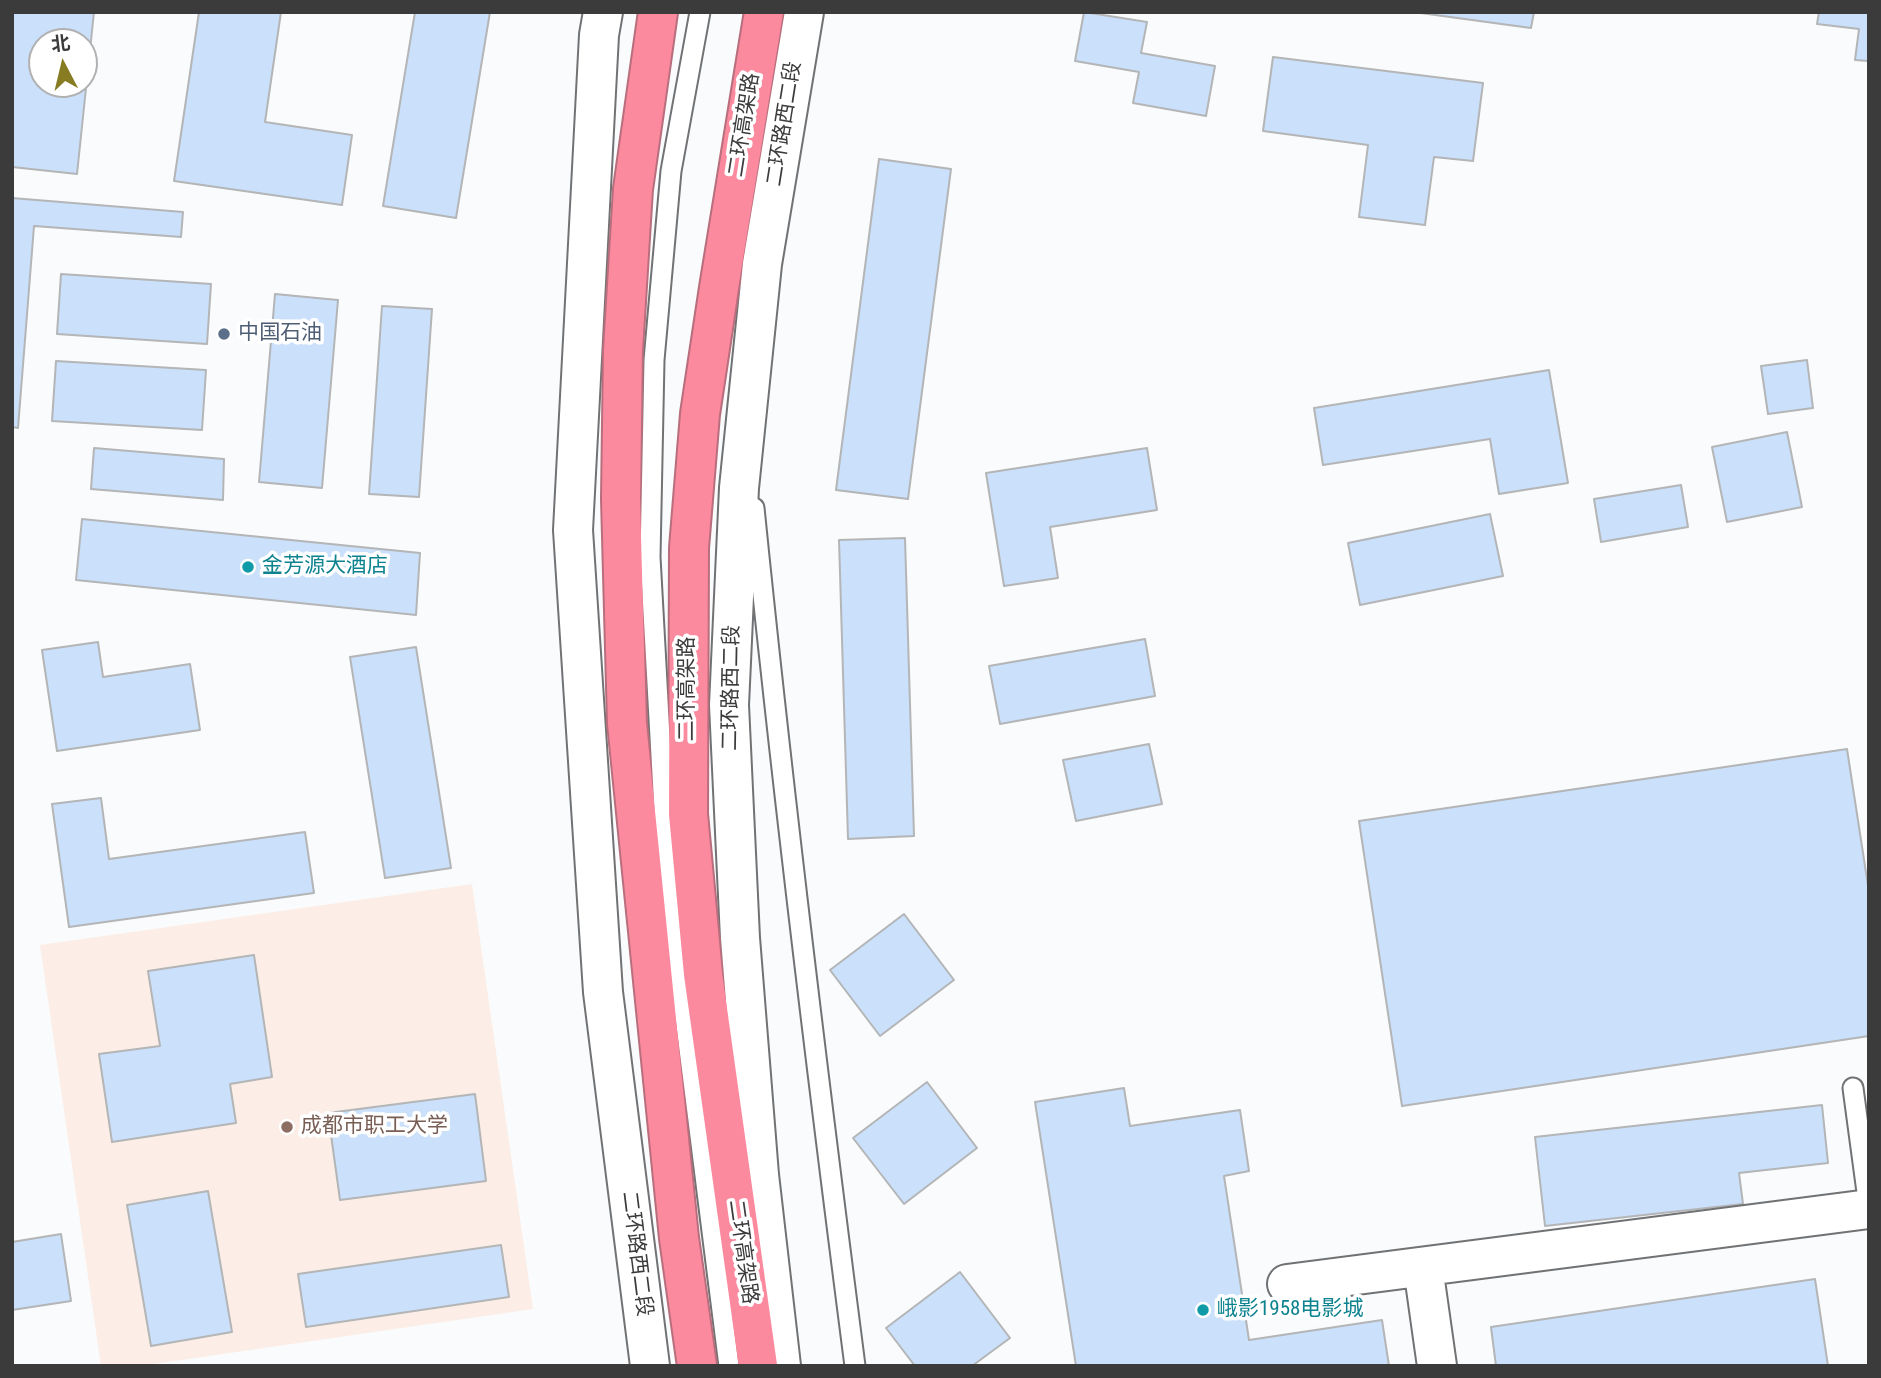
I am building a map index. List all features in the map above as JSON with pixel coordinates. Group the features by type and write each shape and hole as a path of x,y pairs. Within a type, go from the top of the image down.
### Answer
{"highway":[{"path":"658,12 633,189 623,351 621,499 627,723 679,1238 697,1366"},
{"name":"二环高架路","path":"758,1366 703,974 688,814 689,548 701,415 764,12"}],"main road":[{"name":"二环路西二段","path":"603,12 599,35 573,530 603,992 650,1366"},
{"name":"二环路西二段","path":"780,1366 759,1175 742,966 729,705 739,488 762,264 804,12"},
{"path":"1287,1284 1869,1208"},
{"path":"1423,1267 1437,1366"}],"lane":[{"path":"700,12 671,171 654,360 650,556 668,882 729,1366"},
{"path":"746,428 773,698 809,1008 855,1366"},
{"path":"1853,1088 1869,1208"}],"shaded area":[{"name":"成都市职工大学","path":"472,884 533,1309 140,1366 101,1366 40,945"}],"building":[{"path":"12,12 94,12 92,28 28,28 28,98 85,98 77,174 12,167"},
{"path":"199,12 281,12 265,122 352,135 342,205 174,181"},
{"path":"415,12 490,12 456,218 383,206"},
{"path":"1084,12 1147,22 1141,53 1215,66 1206,116 1133,103 1139,72 1075,61"},
{"path":"1413,12 1534,12 1531,28"},
{"path":"1819,12 1869,12 1869,61 1855,60 1859,29 1817,24"},
{"path":"1273,57 1483,83 1473,161 1434,157 1425,225 1359,217 1368,145 1263,131"},
{"path":"879,159 951,169 908,499 836,490"},
{"path":"12,198 183,212 181,237 34,226 18,428 12,427"},
{"path":"61,274 211,284 207,344 57,334"},
{"path":"275,294 338,300 322,488 259,482"},
{"path":"382,306 432,309 419,497 369,494"},
{"path":"1807,360 1813,408 1768,414 1761,366"},
{"path":"56,361 206,370 202,430 52,421"},
{"path":"1549,370 1568,483 1499,494 1490,439 1323,465 1314,408"},
{"path":"1787,432 1802,507 1727,522 1712,447"},
{"path":"94,448 224,459 223,500 91,489"},
{"path":"1147,448 1157,510 1050,527 1058,578 1004,586 986,473"},
{"path":"1681,485 1688,527 1601,542 1594,499"},
{"path":"1490,514 1503,576 1360,605 1348,543"},
{"name":"金芳源大酒店","path":"82,519 420,553 416,615 76,580"},
{"path":"905,538 914,836 848,839 839,540"},
{"path":"1145,639 1155,696 1000,724 989,666"},
{"path":"98,642 103,677 190,664 200,730 57,751 42,650"},
{"path":"416,647 451,868 385,878 350,657"},
{"path":"1149,744 1162,804 1076,821 1063,760"},
{"path":"1847,749 1869,892 1869,1036 1402,1106 1359,821"},
{"path":"101,798 109,859 305,832 314,893 69,927 52,804"},
{"path":"904,914 954,980 880,1036 830,970"},
{"path":"254,955 272,1077 230,1084 236,1123 112,1142 99,1054 160,1046 148,971"},
{"path":"927,1082 977,1148 904,1204 853,1138"},
{"path":"1124,1088 1130,1126 1240,1110 1249,1171 1224,1176 1249,1340 1382,1320 1389,1366 1076,1366 1035,1102"},
{"path":"475,1094 486,1181 340,1200 328,1113"},
{"path":"1822,1105 1828,1163 1739,1173 1743,1204 1545,1226 1535,1137"},
{"path":"208,1191 232,1332 151,1346 127,1205"},
{"path":"61,1234 71,1301 12,1310 12,1242"},
{"path":"501,1245 509,1297 306,1327 298,1274"},
{"path":"960,1272 1010,1338 972,1366 915,1366 886,1328"},
{"path":"1815,1279 1828,1366 1496,1366 1491,1327"}],"place":[{"name":"中国石油","path":"224,334"},
{"name":"金芳源大酒店","path":"248,567"},
{"name":"成都市职工大学","path":"287,1127"},
{"name":"峨影1958电影城","path":"1203,1310"}]}
